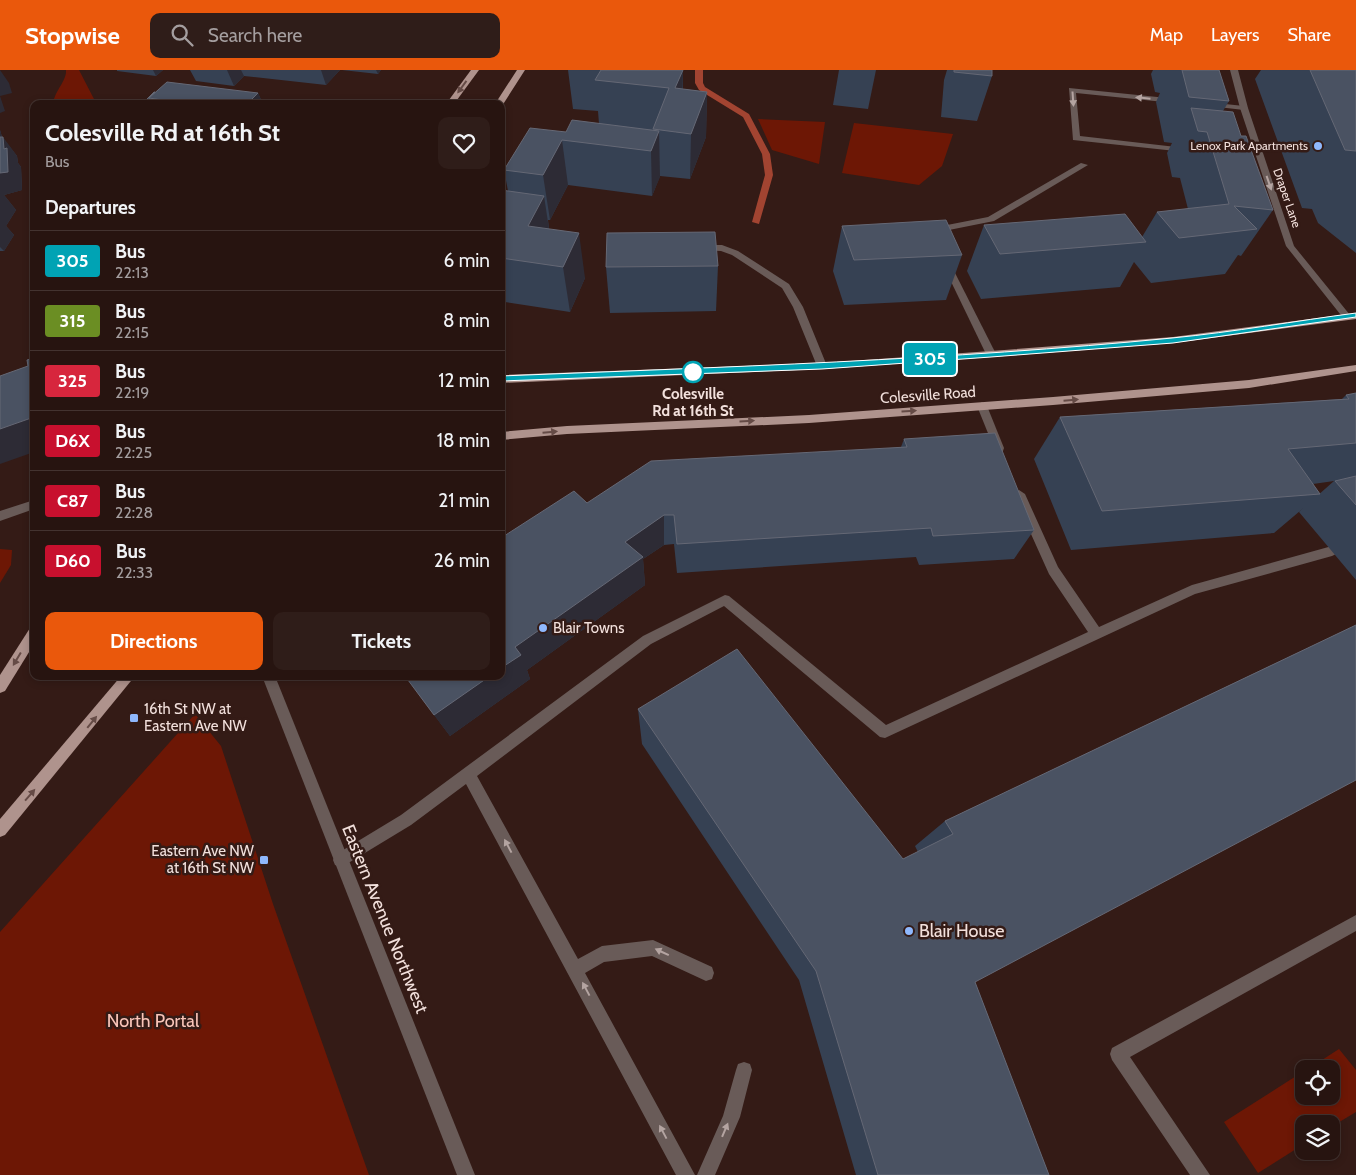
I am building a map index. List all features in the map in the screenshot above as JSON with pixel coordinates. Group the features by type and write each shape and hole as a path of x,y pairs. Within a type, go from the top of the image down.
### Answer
{"main road":[{"path":"453,100 475,70"},
{"path":"502,100 521,70"},
{"path":"505,379 822,366 991,354 1173,340 1352,316"},
{"name":"Colesville Road","path":"505,436 567,430 809,418 982,406 1249,384 1356,368"},
{"path":"0,688 30,639"},
{"path":"0,830 126,680"}],"street":[{"name":"Draper Lane","path":"1234,70 1257,158 1290,246 1314,278 1352,316"},
{"path":"1178,101 1072,90 1076,138 1198,152"},
{"path":"1197,103 1244,108"},
{"path":"991,354 946,266 945,228 991,219 1084,165"},
{"path":"692,248 722,248 786,286 798,307 822,366"},
{"path":"982,406 1003,456"},
{"path":"1014,483 1053,570 1096,634"},
{"path":"0,516 30,505"},
{"path":"340,860 406,820 469,775 647,640 725,600 885,732 1192,590 1332,551"},
{"name":"Eastern Avenue Northwest","path":"270,680 466,1175"},
{"path":"469,775 686,1175"},
{"path":"1201,1175 1118,1054 1356,923"},
{"path":"575,970 602,954 653,948 706,973"},
{"path":"706,1175 731,1117 744,1070"}],"green space":[{"path":"66,70 79,70 94,100 54,99"},
{"path":"758,119 825,122 819,164 772,150"},
{"path":"854,123 953,134 942,166 919,185 842,173"},
{"path":"0,549 12,550 11,565 0,583"},
{"name":"North Portal","path":"195,714 221,746 273,904 369,1175 0,1175 0,932"},
{"path":"1339,1049 1356,1070 1356,1112 1340,1122 1340,1115 1295,1115 1295,1150 1258,1173 1224,1122 1295,1077 1295,1105 1340,1105 1340,1060 1322,1060"}],"building":[{"path":"601,70 683,70 675,88 707,92 691,134 653,129 669,88 595,80"},
{"path":"954,70 992,70 992,76 954,72"},
{"path":"1182,70 1219,70 1229,101 1189,97"},
{"path":"1310,70 1356,70 1356,151 1345,150"},
{"path":"167,82 258,93 251,100 162,100 149,98"},
{"path":"1191,108 1233,112 1241,136 1246,136 1273,210 1234,206 1257,229 1179,238 1157,212 1229,204 1207,132 1198,131"},
{"path":"572,120 659,131 651,151 562,140 543,175 505,170 530,128 566,132"},
{"path":"0,137 3,137 4,149 7,148 8,172 0,173"},
{"path":"505,191 544,196 528,226 579,233 563,267 505,259"},
{"path":"1125,214 1146,242 1000,254 984,225"},
{"path":"946,220 962,255 854,260 842,226"},
{"path":"715,232 718,266 606,267 607,233"},
{"path":"30,359 30,418 0,429 0,376 28,366 27,360"},
{"path":"1356,393 1356,443 1288,449 1320,494 1102,511 1060,417 1349,399 1346,395"},
{"name":"Blair Towns","path":"995,433 1034,530 933,536 931,528 677,544 674,515 664,515 625,542 643,557 515,647 521,655 505,665 505,535 574,491 587,503 651,461 907,447 904,439"},
{"path":"1356,476 1356,505 1335,481"},
{"name":"Blair House","path":"1356,625 1356,780 975,982 1049,1175 878,1175 816,971 638,709 737,649 903,859 953,834 945,821"},
{"path":"408,680 484,680 434,715"}],"waterway":[{"path":"699,70 699,83 702,88 746,116 766,154 769,175 756,222"}],"bus line":[{"name":"305","path":"505,379 822,366 991,354 1173,340 1356,316"}],"place":[{"name":"Lenox Park Apartments","path":"1318,146"},
{"name":"Colesville Rd at 16th St","path":"693,372"},
{"name":"Blair Towns","path":"543,628"},
{"name":"16th St NW at Eastern Ave NW","path":"134,718"},
{"name":"Eastern Ave NW at 16th St NW","path":"264,860"},
{"name":"Blair House","path":"909,931"}]}
